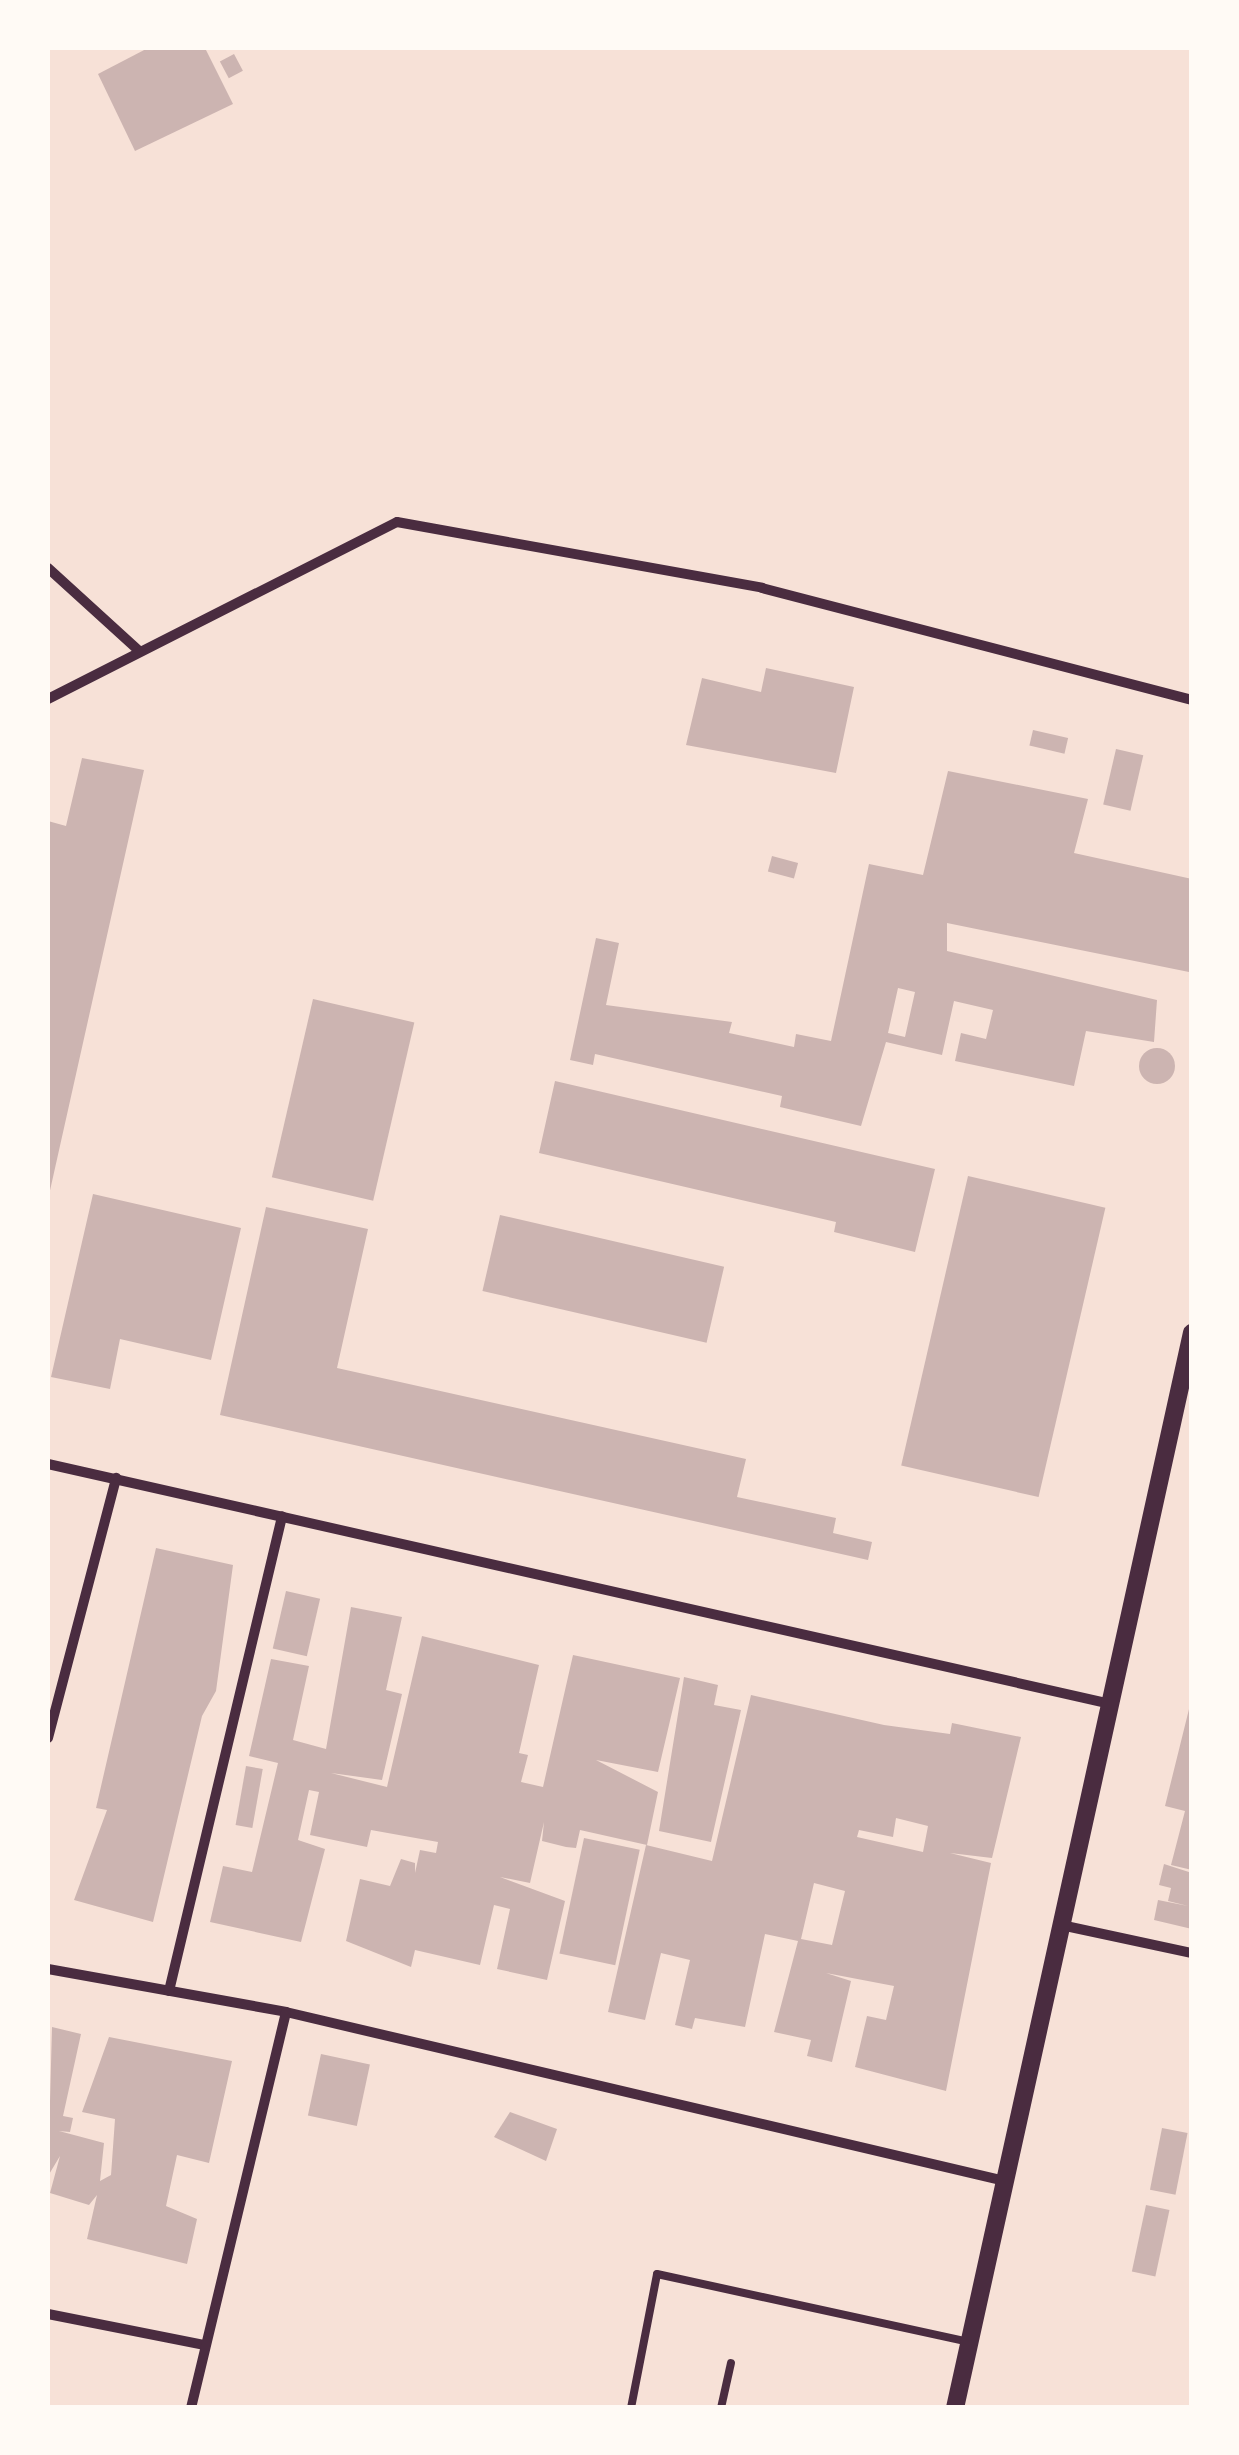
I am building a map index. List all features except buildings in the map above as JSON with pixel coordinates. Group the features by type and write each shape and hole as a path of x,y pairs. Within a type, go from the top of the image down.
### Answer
{"street":[{"path":"48,699 396,522 762,588 1192,700"},
{"path":"48,568 138,650"},
{"path":"955,2408 1192,1333"},
{"path":"48,1464 1110,1704"},
{"path":"48,1738 116,1478"},
{"path":"168,1991 282,1516"},
{"path":"1061,1925 1192,1953"},
{"path":"48,1969 286,2012 1005,2181"},
{"path":"192,2408 286,2012"},
{"path":"48,2314 205,2344"}],"lane":[{"path":"631,2408 657,2274 969,2342"},
{"path":"722,2408 731,2363"}]}
